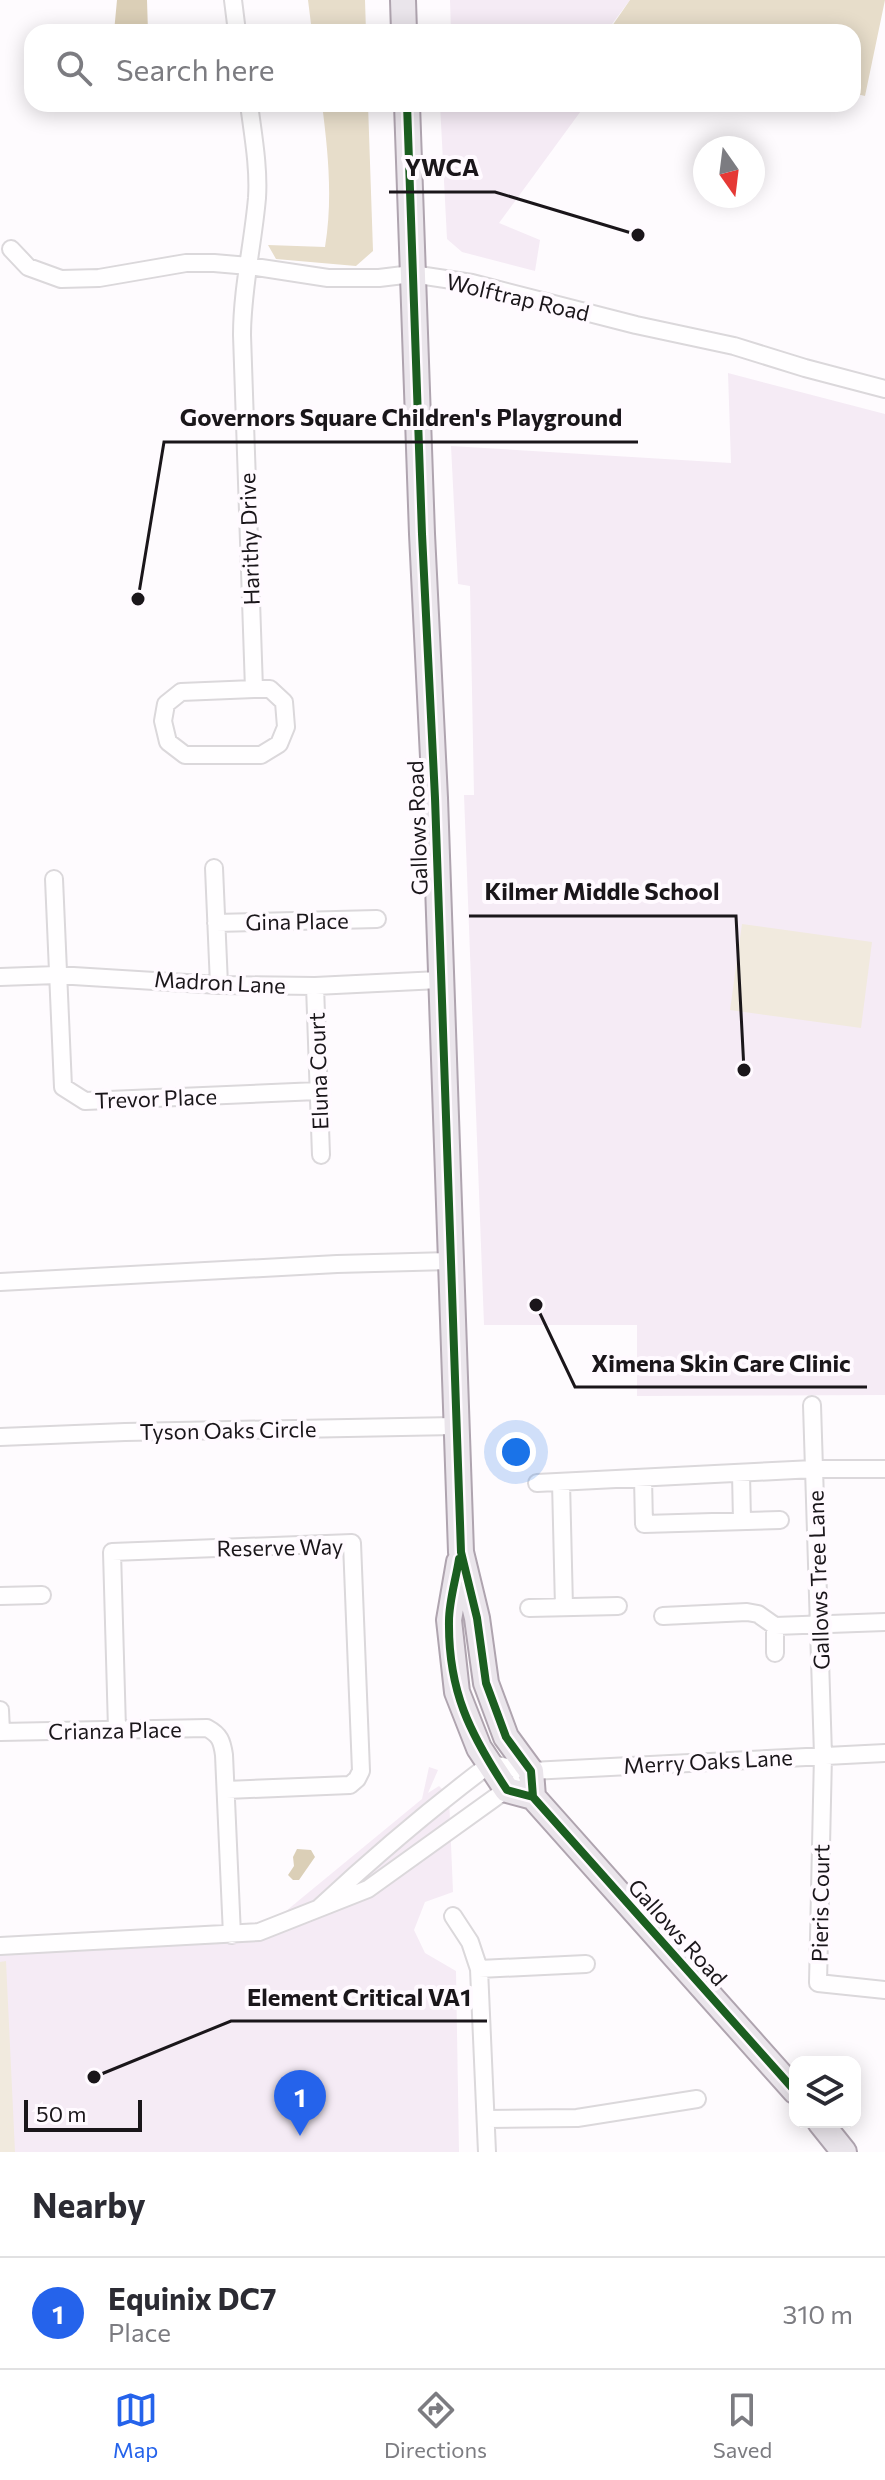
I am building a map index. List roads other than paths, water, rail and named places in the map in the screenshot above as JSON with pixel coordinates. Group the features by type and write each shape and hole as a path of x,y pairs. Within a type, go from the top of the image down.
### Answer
{"main road":[{"path":"403,0 404,24"},
{"name":"Gallows Road","path":"407,112 461,1552 477,1618 489,1696 506,1737 531,1771"},
{"name":"Gallows Road","path":"461,1552 449,1620 452,1661 464,1716 479,1748 507,1790"},
{"path":"507,1790 533,1797 531,1771"},
{"name":"Gallows Road","path":"533,1797 789,2084"},
{"path":"825,2128 844,2152"}],"street":[{"path":"233,0 236,24"},
{"name":"Harithy Drive","path":"250,112 257,164 257,196 248,283 242,300 242,335 254,689"},
{"name":"Wolftrap Road","path":"11,249 28,267 61,279 99,278 186,263 249,266 328,278 379,278 412,274 472,283 636,325 734,346 885,389"},
{"path":"254,689 270,689 284,702 286,727 279,744 261,755 185,755 168,742 163,721 166,704 181,692 254,689"},
{"path":"214,868 219,985"},
{"name":"Trevor Place","path":"54,879 63,1087 85,1101 318,1091"},
{"name":"Gina Place","path":"216,923 377,919"},
{"name":"Madron Lane","path":"0,977 57,975 219,985 315,986 439,980"},
{"name":"Eluna Court","path":"315,986 321,1155"},
{"path":"0,1282 450,1261"},
{"name":"Gallows Tree Lane","path":"812,1405 823,1755"},
{"name":"Tyson Oaks Circle","path":"0,1437 455,1426"},
{"path":"537,1483 814,1469 885,1469"},
{"path":"741,1473 742,1521"},
{"path":"643,1478 644,1524 780,1520"},
{"path":"561,1482 564,1607"},
{"name":"Reserve Way","path":"117,1729 112,1552 352,1543 361,1771 350,1785 226,1790"},
{"path":"0,1596 42,1595"},
{"path":"529,1608 618,1606"},
{"path":"663,1616 747,1612 758,1614 775,1626 885,1622"},
{"path":"775,1626 775,1653"},
{"path":"0,1710 0,1732"},
{"name":"Crianza Place","path":"0,1732 207,1728 214,1731 221,1738 226,1790 232,1935"},
{"name":"Merry Oaks Lane","path":"490,1764 531,1771 885,1753"},
{"name":"Pieris Court","path":"823,1755 818,1983 885,1990"},
{"path":"320,1907 388,1844 490,1764"},
{"path":"0,1946 259,1932 368,1889 531,1771"},
{"path":"453,1916 470,1942 479,1969 487,2152"},
{"path":"479,1969 586,1964"},
{"path":"486,2119 577,2118 697,2099"}],"place":[{"name":"YWCA","path":"638,235"},
{"name":"Governors Square Children's Playground","path":"138,599"},
{"name":"Kilmer Middle School","path":"744,1070"},
{"name":"Ximena Skin Care Clinic","path":"536,1305"},
{"name":"Element Critical VA1","path":"94,2077"},
{"name":"Equinix DC7","path":"300,2136"}]}
